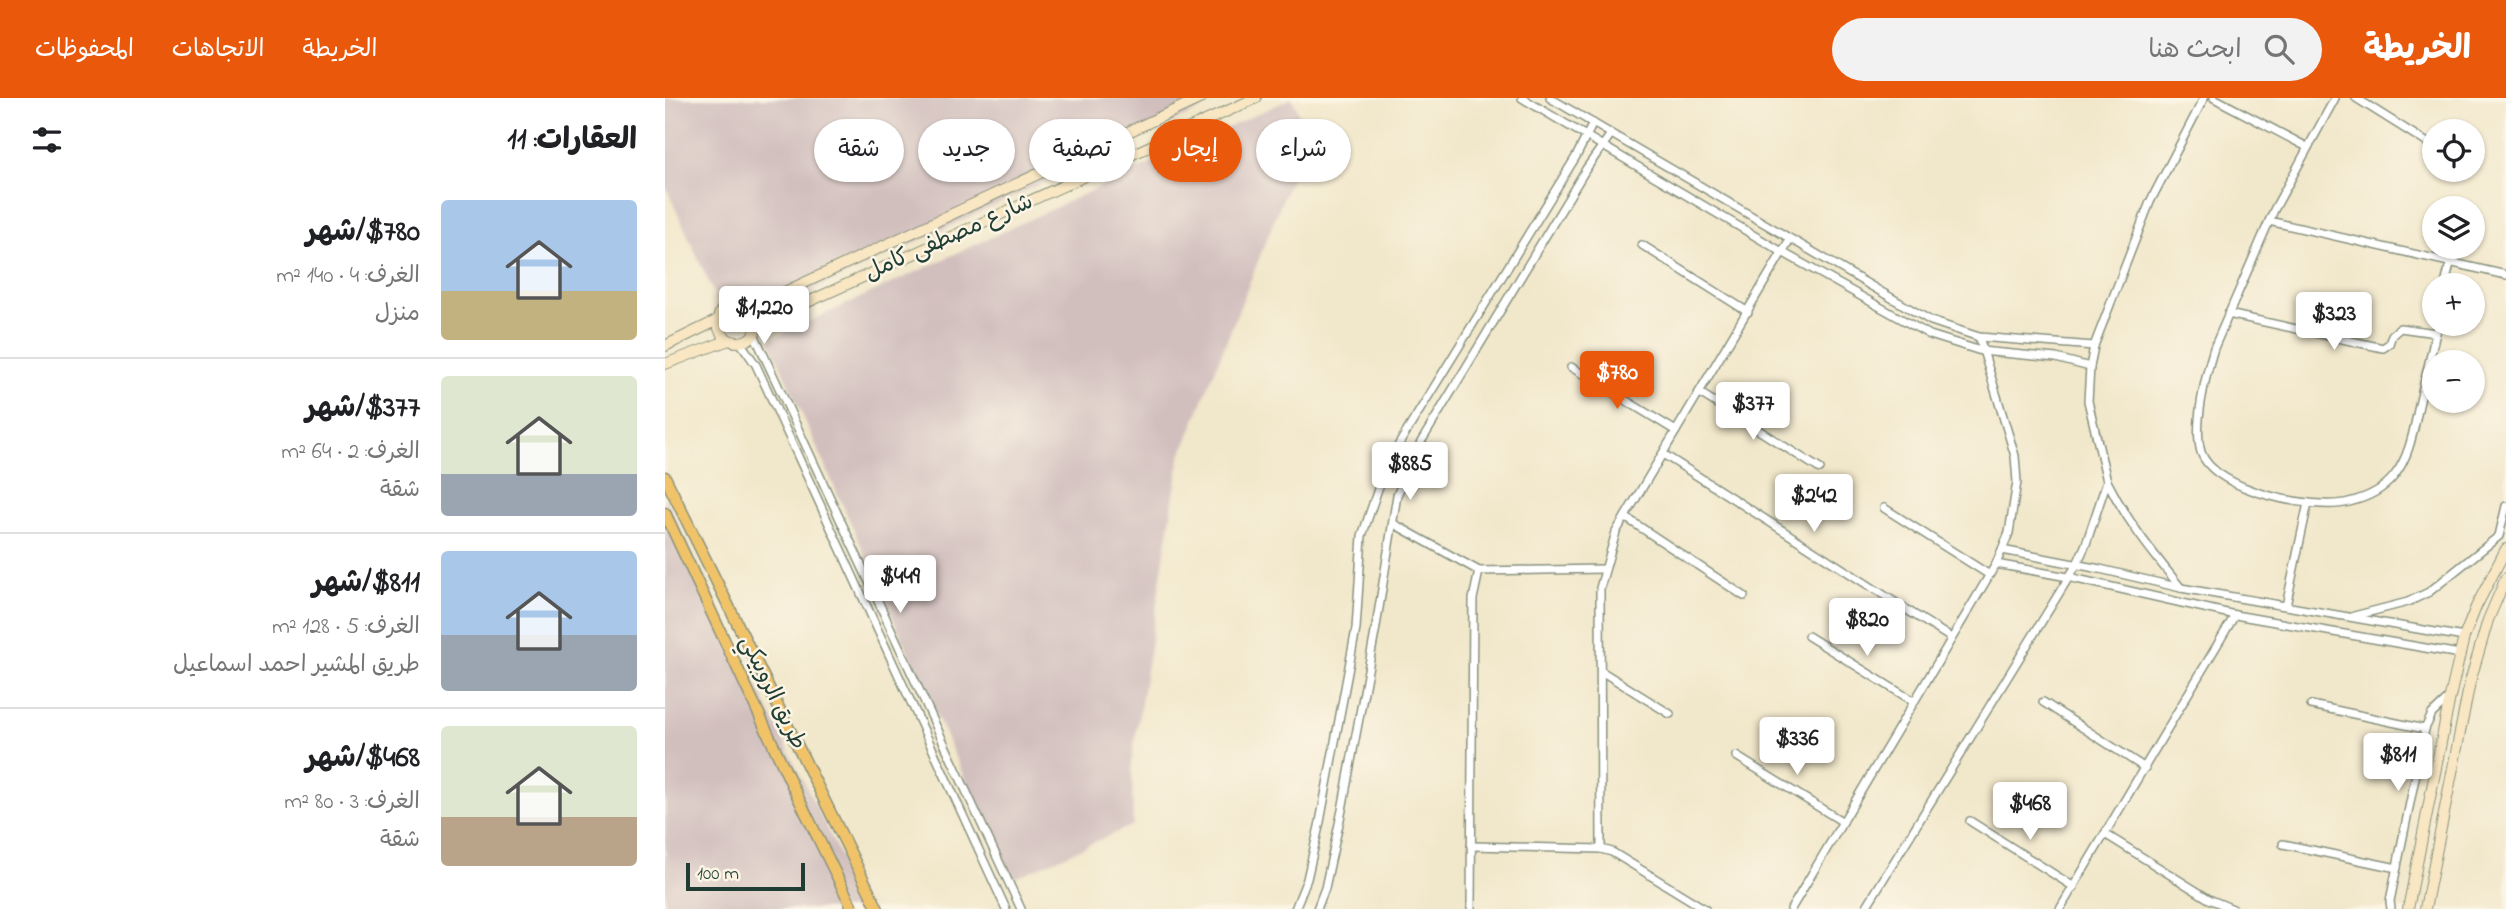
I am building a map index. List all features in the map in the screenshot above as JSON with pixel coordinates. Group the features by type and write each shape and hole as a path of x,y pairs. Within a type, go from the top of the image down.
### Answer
{"main road":[{"name":"طريق الروبيكي","path":"665,477 878,909"},
{"name":"طريق الروبيكي","path":"665,513 671,534 853,909"}],"street":[{"name":"شارع مصطفى كامل","path":"748,306 774,297 1201,98"},
{"name":"شارع مصطفى كامل","path":"755,330 775,317 1257,98"},
{"path":"1522,98 1916,328 1945,341 1981,351 2064,359 2090,367"},
{"path":"1551,98 1931,321 1979,337 2094,346"},
{"path":"2181,589 2141,539 2107,481 2088,401 2094,346 2150,202 2204,98"},
{"path":"2214,98 2307,147"},
{"path":"2335,98 2269,221 2209,363 2199,427 2201,453 2207,463 2224,477 2254,492 2308,503 2347,503 2360,499 2383,487 2400,468 2410,444 2435,336"},
{"path":"2356,98 2422,139"},
{"path":"1295,909 1307,879 1320,822 1356,629 1362,536 1378,489 1399,444 1577,155 1593,123"},
{"path":"1317,909 1325,888 1342,810 1397,495 1421,442 1586,169 1611,134"},
{"path":"2269,221 2506,275"},
{"path":"1601,849 1600,588 1604,569 1616,532 1790,239"},
{"path":"1642,246 1748,312"},
{"path":"2448,273 2450,264"},
{"path":"729,340 720,332 718,320 723,309 728,305 740,303 748,306 755,312 755,330 1021,909"},
{"path":"2228,314 2383,348 2400,328 2422,331"},
{"path":"665,346 718,320"},
{"path":"665,364 729,340 747,340 755,330"},
{"path":"1791,909 1996,564 2009,533 2017,482 2015,456 1981,351 1979,337"},
{"path":"740,342 756,365 1006,909"},
{"path":"1571,366 1677,431"},
{"path":"1700,393 1820,469"},
{"path":"1663,454 1951,638"},
{"path":"1864,909 2077,564 2107,481"},
{"path":"2286,606 2308,503"},
{"path":"2350,617 2408,602 2429,592 2503,538 2506,506"},
{"path":"1884,508 1988,574"},
{"path":"1625,517 1744,596"},
{"path":"1394,524 1479,571 1604,569"},
{"path":"2408,909 2465,635 2476,607 2506,549"},
{"path":"2002,550 2077,564 2181,589 2482,638"},
{"path":"1996,564 2068,577 2235,615 2460,654"},
{"path":"1471,909 1473,599 1479,571"},
{"path":"2425,909 2463,711 2482,638 2506,578"},
{"path":"2060,909 2235,615"},
{"path":"1808,636 1913,701"},
{"path":"1601,671 1670,714"},
{"path":"2391,909 2425,729 2432,714 2450,697"},
{"path":"2043,702 2145,768"},
{"path":"2311,705 2425,729"},
{"path":"1737,755 1843,822"},
{"path":"1971,821 2074,887"},
{"path":"2105,834 2213,906 2233,909"},
{"path":"2283,844 2397,868"},
{"path":"1471,846 1601,849 1621,856 1705,909"}],"shaded area":[{"path":"665,98 1224,98 1179,119 1149,119 1149,133 1135,140 1135,119 1029,119 1029,182 1044,182 730,329 665,185"},
{"path":"1292,98 1301,119 1256,119 1256,182 1289,182 1180,458 1132,759 1133,825 1010,880 769,340 1110,182 1135,182 1135,171 1149,164 1149,182 1242,182 1242,121"},
{"path":"665,497 866,909 665,909"}]}
